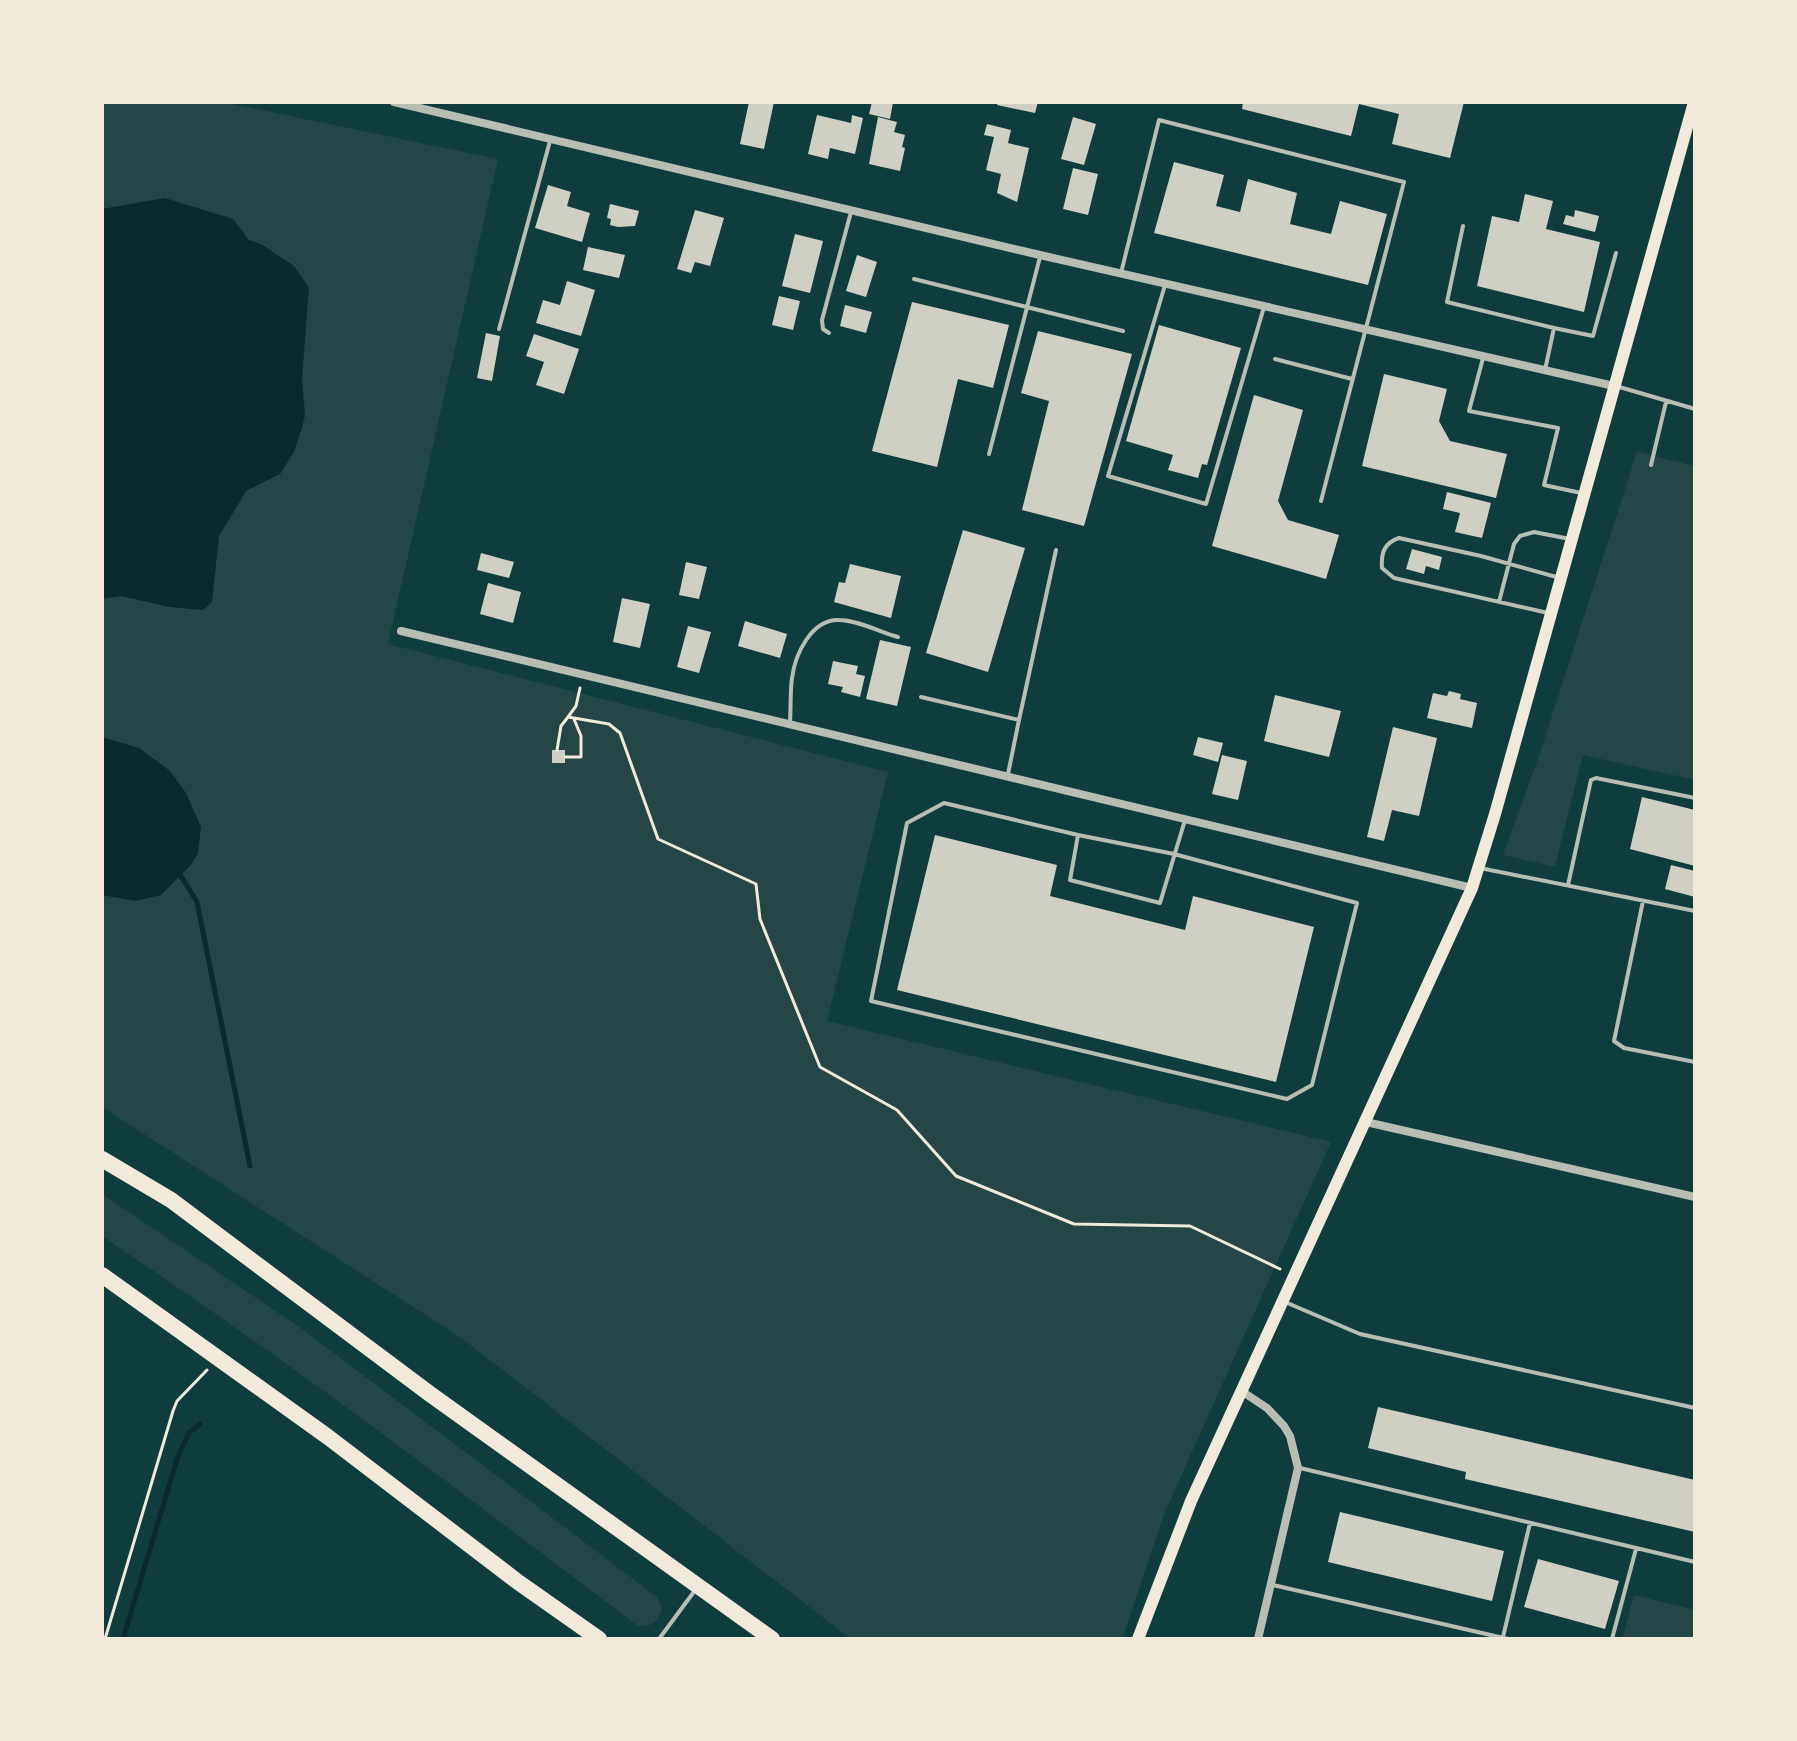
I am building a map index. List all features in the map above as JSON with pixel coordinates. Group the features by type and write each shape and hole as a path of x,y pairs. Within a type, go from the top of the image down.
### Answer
{"highway":[{"path":"102,1159 171,1200 430,1394 772,1639"},
{"path":"102,1275 328,1437 518,1582 599,1639"}],"main road":[{"path":"1138,1639 1191,1501 1472,888 1694,102"}],"street":[{"path":"394,102 1040,255 1614,386"},
{"path":"401,631 1472,888"},
{"path":"1366,1122 1695,1197"},
{"path":"1243,1392 1267,1408 1284,1426 1290,1436 1298,1468 1258,1639"}],"lane":[{"path":"1121,273 1159,120 1404,182 1321,501"},
{"path":"499,329 551,138"},
{"path":"829,333 823,329 822,320 852,210"},
{"path":"1463,226 1447,302 1593,336 1616,253"},
{"path":"989,454 1040,255"},
{"path":"914,279 1123,331"},
{"path":"1165,283 1108,476 1206,504 1265,305"},
{"path":"1545,370 1554,328"},
{"path":"1483,355 1469,411 1558,428 1544,485 1584,494"},
{"path":"1275,359 1352,379"},
{"path":"1614,386 1695,409"},
{"path":"1651,465 1666,402"},
{"path":"1499,602 1514,544 1525,533 1571,539"},
{"path":"1551,613 1394,578 1382,568 1384,548 1399,538 1560,578"},
{"path":"1008,777 1056,550"},
{"path":"790,724 792,678 811,632 826,622 840,619 898,637"},
{"path":"921,697 1019,720"},
{"path":"1568,886 1591,780 1596,778 1695,798"},
{"path":"944,803 1174,854 1357,903 1312,1085 1287,1099 871,1001 907,823 944,803"},
{"path":"1078,835 1070,880 1160,903 1185,819"},
{"path":"1478,868 1695,911"},
{"path":"1643,901 1614,1041 1624,1048 1695,1062"},
{"path":"1283,1301 1360,1334 1695,1408"},
{"path":"1298,1468 1695,1562"},
{"path":"1270,1585 1506,1638 1530,1523"},
{"path":"1612,1639 1636,1548"},
{"path":"659,1639 698,1587"}],"path":[{"path":"557,750 561,726 576,706 583,676"},
{"path":"568,717 609,724 620,733 658,839 756,884 760,919 820,1067 897,1110 956,1176 1074,1224 1190,1226 1277,1268"},
{"path":"565,757 581,757 581,736 574,719"},
{"path":"105,1639 177,1401 218,1357"}],"shaded area":[{"path":"102,102 222,102 498,159 388,644 888,772 827,1021 1331,1142 1165,1512 1122,1639 851,1639 460,1337 102,1107"},
{"path":"165,198 233,219 249,240 261,244 294,266 309,288 302,378 305,415 302,428 294,452 280,474 246,491 219,536 212,602 203,610 170,607 121,596 102,599 102,209"},
{"path":"1637,452 1695,466 1695,780 1583,755 1555,867 1503,855 1539,756"},
{"path":"102,737 139,748 170,771 186,793 201,827 198,853 191,865 161,895 136,901 102,895"},
{"path":"102,1194 302,1329 657,1597 662,1608 657,1620 651,1625 638,1626 306,1378 102,1236"},
{"path":"1634,1595 1695,1610 1695,1639 1622,1639"}],"building":[{"path":"749,102 774,102 764,149 740,144"},
{"path":"872,102 893,102 890,119 869,114"},
{"path":"998,102 1038,102 1035,113 997,105"},
{"path":"1243,102 1464,102 1450,158 1392,144 1399,114 1359,104 1351,136 1242,109"},
{"path":"817,115 851,123 852,115 863,118 855,154 830,148 828,159 808,154"},
{"path":"878,117 897,122 894,132 905,135 900,171 869,164"},
{"path":"1073,117 1096,124 1084,165 1061,159"},
{"path":"987,124 1011,130 1008,143 1029,148 1017,202 997,193 1001,174 986,170 994,137 984,135"},
{"path":"1174,162 1224,175 1216,206 1240,212 1248,179 1297,193 1290,224 1331,234 1340,201 1387,214 1368,285 1154,233"},
{"path":"1073,168 1098,174 1088,215 1063,209"},
{"path":"548,185 571,192 567,206 590,213 582,242 535,228"},
{"path":"1525,194 1553,201 1546,229 1600,242 1584,312 1477,286 1492,216 1519,222"},
{"path":"610,204 639,211 635,226 610,225 611,219 607,218"},
{"path":"695,210 724,218 710,266 695,262 691,273 677,269"},
{"path":"1575,210 1599,216 1595,232 1563,224 1566,215 1574,217"},
{"path":"795,234 823,241 810,293 782,286"},
{"path":"588,247 625,255 619,278 583,270"},
{"path":"857,255 877,262 866,297 846,291"},
{"path":"567,281 595,290 581,336 536,323 543,300 560,305"},
{"path":"779,296 800,301 793,330 772,325"},
{"path":"912,302 1009,325 993,388 958,379 937,467 872,451"},
{"path":"845,305 872,312 866,333 840,326"},
{"path":"1159,325 1241,348 1207,465 1202,464 1198,478 1168,470 1173,455 1126,441"},
{"path":"1038,331 1132,354 1084,526 1022,510 1049,401 1021,393"},
{"path":"486,333 500,336 492,381 477,378"},
{"path":"534,334 579,349 564,394 536,385 544,362 526,356"},
{"path":"1384,374 1447,389 1439,421 1450,441 1507,454 1496,498 1362,466"},
{"path":"1254,395 1303,410 1278,501 1288,520 1339,535 1326,579 1212,546"},
{"path":"1447,492 1491,503 1482,538 1455,532 1460,513 1443,509"},
{"path":"963,530 1025,548 988,672 926,653"},
{"path":"1412,549 1442,557 1439,570 1426,566 1424,574 1406,569"},
{"path":"481,553 514,562 509,578 477,570"},
{"path":"686,562 707,567 699,599 679,595"},
{"path":"850,564 901,576 891,618 834,602 839,582 845,583"},
{"path":"488,583 521,592 513,623 480,614"},
{"path":"622,598 650,604 640,648 613,642"},
{"path":"745,621 787,634 780,658 738,646"},
{"path":"688,626 711,632 699,673 677,667"},
{"path":"880,640 911,647 897,706 866,699"},
{"path":"833,661 858,666 856,674 865,676 860,697 841,692 843,687 828,684"},
{"path":"1449,691 1461,694 1460,699 1477,703 1472,728 1427,718 1433,693 1447,696"},
{"path":"1275,695 1341,711 1329,757 1264,741"},
{"path":"1393,727 1437,738 1419,816 1392,810 1384,841 1367,837"},
{"path":"1198,737 1223,743 1218,762 1193,755"},
{"path":"552,750 565,750 565,763 552,763"},
{"path":"1222,755 1247,761 1238,800 1212,794"},
{"path":"1642,797 1695,810 1695,866 1630,849"},
{"path":"935,835 1057,865 1050,896 1185,930 1193,896 1314,927 1276,1082 897,990"},
{"path":"1671,865 1695,871 1695,897 1665,889"},
{"path":"1378,1407 1695,1480 1695,1532 1465,1479 1466,1472 1368,1448"},
{"path":"1340,1512 1504,1551 1492,1601 1328,1562"},
{"path":"1538,1559 1619,1581 1605,1629 1524,1607"}],"waterway":[{"path":"179,873 197,902 250,1166"},
{"path":"123,1639 178,1456 189,1433 200,1424"}]}
